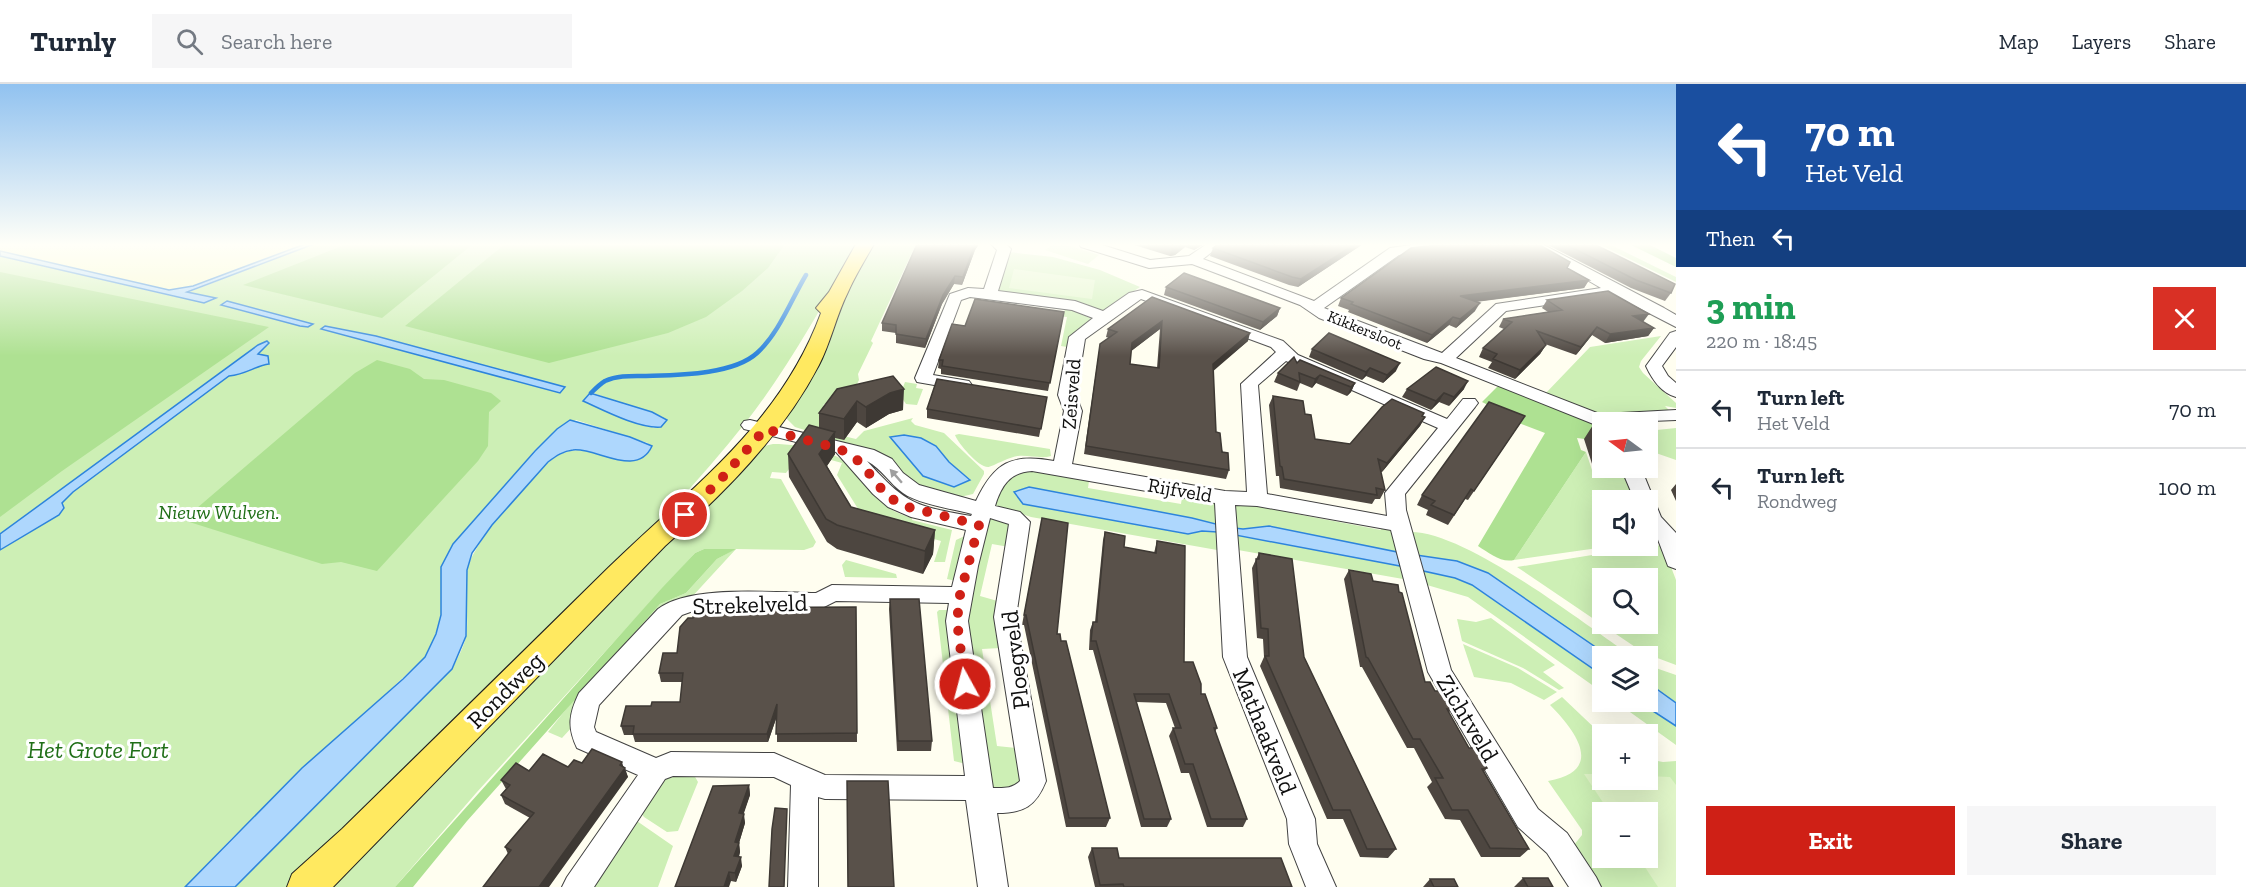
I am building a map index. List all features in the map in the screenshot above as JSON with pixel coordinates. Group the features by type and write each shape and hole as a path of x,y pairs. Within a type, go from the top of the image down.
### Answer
{"main road":[{"name":"Rondweg","path":"306,887 355,841 656,539 699,503 757,427 777,386 819,317 844,281"},
{"name":"Rondweg","path":"319,887 355,841"}],"street":[{"path":"990,294 994,281"},
{"name":"Kikkersloot","path":"1250,281 1305,302 1343,322 1430,356 1445,359 1592,417"},
{"path":"1314,308 1352,281"},
{"path":"1600,281 1676,322"},
{"path":"1445,359 1501,307 1616,290"},
{"path":"980,388 923,378 955,297 968,292 990,294 1075,306 1104,317"},
{"name":"Zeisveld","path":"1062,468 1073,411 1067,395 1077,337 1134,296 1147,295 1277,344 1292,358 1448,426"},
{"path":"1676,336 1654,366 1661,379 1676,392"},
{"path":"1257,499 1249,384 1286,352"},
{"path":"1047,399 1070,402"},
{"path":"1400,525 1394,500 1395,493 1448,426 1469,404"},
{"path":"1658,416 1676,415"},
{"path":"757,427 840,449 860,462 878,487 895,501 914,510 982,517 960,595 957,621 993,887"},
{"name":"Rijfveld","path":"982,517 996,481 1009,469 1029,464 1225,498 1257,499 1400,525"},
{"name":"Mathaakveld","path":"1225,498 1235,657 1299,815 1303,844 1321,887"},
{"name":"Ploegveld","path":"979,794 1018,800 1027,793 1033,781 1005,617 1020,522 1013,517 982,517"},
{"name":"Zichtveld","path":"1400,525 1440,672 1528,818 1557,843 1586,887"},
{"path":"1658,526 1666,534 1676,561"},
{"name":"Strekelveld","path":"656,771 586,740 581,727 588,700 674,609 696,602 820,602 832,593 960,595"},
{"path":"577,887 656,771 671,764 774,765 785,767 805,780 825,787 979,794"},
{"path":"803,887 805,780"}],"green space":[{"name":"Nieuw Wulven.","path":"0,281 109,281 176,297 216,281 836,281 762,401 697,481 666,515 293,887 235,887 452,669 466,636 468,567 494,522 539,471 563,453 575,450 616,459 627,459 650,451 648,443 576,420 557,429 534,451 441,567 441,615 436,634 425,657 232,838 185,887 0,887","holes":["593,393 663,417 654,428 584,401"]},
{"path":"0,281 46,281 269,327 62,471 0,517"},
{"path":"132,281 205,281 169,290"},
{"path":"252,281 427,281 382,318 243,285"},
{"path":"459,281 753,281 706,317 668,333 549,363 405,326"},
{"path":"853,281 899,281 871,341 873,343 849,400 829,402 823,405 831,410 818,430 856,439 864,431 913,418 911,421 915,425 944,433 984,471 984,474 973,494 960,497 925,492 865,449 795,427 786,418","holes":["904,435 936,446 949,462 970,479 969,481 923,476 890,437"]},
{"path":"999,281 1127,281 1140,287 1104,311 1002,293 997,290"},
{"path":"1011,281 1095,281 1092,299 1009,288"},
{"path":"1066,307 1092,319 1067,347 1061,346 1067,317 1056,316 1054,311 1064,312"},
{"path":"1661,336 1641,361 1639,367 1676,403 1676,408 1665,406 1670,411 1657,412 1592,412 1544,395 1590,347"},
{"path":"377,360 410,369 424,379 444,380 491,393 501,401 489,412 488,446 478,461 377,571 341,562 322,564 183,520 355,373"},
{"path":"905,382 917,384 916,388 923,389 917,405 906,404 900,395"},
{"path":"1499,385 1592,422 1592,440 1577,438 1581,450 1586,452 1514,560 1509,561 1495,557 1478,546 1545,433 1487,411 1490,406 1482,402"},
{"path":"1676,428 1676,460 1658,454 1658,430"},
{"path":"955,435 1050,449 1051,456 1018,456 988,467 979,463 964,449"},
{"path":"773,444 810,448 834,455 864,476 883,502 893,510 912,520 952,530 945,562 934,562 941,541 865,520 837,475 842,463 802,452 786,473 772,472 770,478 781,479 816,542 813,547 804,550 736,549 562,738 548,732 583,688 660,604 686,593 717,559 735,549 704,549 695,553 477,792 395,887 331,887 760,447"},
{"path":"1586,452 1592,478 1628,478 1633,490 1592,490 1592,549 1514,560"},
{"path":"1030,471 1089,481 1088,488 1181,504 1182,497 1213,501 1216,504 1216,524 1029,487 1014,492 1023,504 1188,534 1202,531 1217,532 1217,550 1031,517 995,505 1007,482 1017,475"},
{"path":"1256,503 1291,513 1381,530 1381,525 1392,531 1397,552 1269,526 1235,528 1234,505"},
{"path":"993,517 1012,522 1009,547 992,544 980,596 1001,602 999,626 995,627 996,635 1001,635 1001,648 982,649 997,746 1016,748 1022,782 1020,787 993,789 968,628 968,607 989,519"},
{"path":"1411,532 1435,536 1462,547 1525,582 1592,628 1592,634 1600,634 1617,646 1594,646 1488,573 1457,561 1416,555"},
{"path":"967,535 956,581 947,579 956,540"},
{"path":"1235,535 1400,566 1403,579 1238,550"},
{"path":"1658,545 1663,546 1676,580 1676,665 1658,658 1658,646 1634,646 1616,634 1658,634 1658,568 1592,568 1592,618 1517,567 1592,555 1658,556"},
{"path":"704,549 736,549 717,559 686,593 660,604 467,821 413,887 395,887 662,588 695,553"},
{"path":"846,560 896,574 897,578 845,577 842,565"},
{"path":"1419,570 1455,578 1472,585 1592,668 1592,685 1468,597 1427,585"},
{"path":"947,610 966,764 954,761 937,612"},
{"path":"1491,618 1555,665 1543,672 1564,688 1559,690 1523,668 1462,641 1457,619 1476,622"},
{"path":"1463,644 1518,668 1557,692 1544,700 1511,683 1474,677"},
{"path":"1658,669 1676,675 1676,703 1658,690"},
{"path":"1562,697 1592,726 1592,790 1658,790 1658,761 1676,761 1676,887 1600,887 1574,845 1582,835 1582,830 1548,781 1566,776 1576,769 1581,760 1576,738 1550,705"},
{"path":"1630,712 1654,712 1676,726 1676,745 1658,732 1658,724 1647,724"},
{"path":"1584,774 1592,774 1592,786"},
{"path":"694,775 698,782 678,831 667,832 644,817 642,814 660,783 672,777"},
{"path":"1658,776 1670,777 1676,785 1676,887 1658,887 1646,868 1658,868 1658,802 1603,802 1595,790 1658,790"},
{"path":"634,819 673,846 658,887 588,887"}],"water":[{"path":"111,281 132,281 169,290 205,281 215,281 187,292 216,298 204,303"},
{"path":"227,301 313,324 308,327 300,326 221,305"},
{"path":"325,326 376,336 565,387 560,393 321,329"},
{"path":"267,341 269,343 258,354 268,356 269,364 229,376 73,492 62,503 64,508 59,515 0,550 0,534 258,345"},
{"path":"590,393 652,412 667,420 661,427 632,422 583,401"},
{"path":"570,420 630,437 652,446 645,456 637,460 626,461 582,450 573,450 548,462 492,525 472,553 467,570 466,636 452,669 235,887 185,887 302,768 425,657 436,634 441,615 441,567 453,544 535,451 557,429"},
{"path":"904,435 921,438 936,446 949,462 970,480 954,487 923,476 890,437"},
{"path":"1029,487 1192,518 1216,524 1217,532 1202,531 1188,534 1023,504 1014,492"},
{"path":"1269,526 1397,552 1400,566 1235,535 1235,528"},
{"path":"1416,555 1457,561 1488,573 1594,646 1592,646 1592,668 1472,585 1455,578 1419,570"},
{"path":"1658,690 1676,703 1676,726 1654,712 1658,712"}],"building":[{"path":"900,281 952,281 943,295 926,339 896,334 896,325 882,323"},
{"path":"1173,281 1207,281 1280,308 1263,322 1166,287"},
{"path":"1364,281 1577,281 1460,296 1480,303 1460,319 1453,317 1432,335 1341,298"},
{"path":"1640,281 1670,281 1675,284 1671,293"},
{"path":"1608,291 1649,314 1633,316 1654,328 1610,334 1597,327 1581,347 1537,331 1546,345 1520,370 1493,359 1497,354 1483,348 1512,322 1503,319 1562,310 1547,300"},
{"path":"1152,297 1250,333 1213,364 1216,432 1220,433 1222,452 1228,453 1229,470 1086,446 1100,344 1117,332 1108,329","holes":["1162,321 1159,368 1130,364 1132,343"]},
{"path":"975,299 1064,312 1050,383 942,366 943,360 939,360 952,324 965,326"},
{"path":"1329,333 1400,363 1387,375 1370,368 1366,372 1312,349"},
{"path":"1294,357 1297,363 1300,360 1355,383 1351,387 1320,375 1315,379 1299,373 1300,382 1278,373"},
{"path":"1436,367 1468,381 1454,397 1444,393 1436,401 1407,389"},
{"path":"893,376 904,389 890,393 866,407 857,401 844,419 819,413 837,389"},
{"path":"937,379 1047,397 1041,429 927,409"},
{"path":"1273,396 1303,401 1305,414 1311,415 1315,439 1350,444 1382,407 1392,399 1424,413 1422,416 1425,417 1387,463 1378,459 1385,490 1376,488 1377,495 1284,479 1280,466"},
{"path":"1489,402 1525,416 1474,491 1471,489 1454,515 1431,505 1435,501 1422,495"},
{"path":"809,425 835,432 819,454 851,507 935,530 925,551 837,525 826,519 788,454"},
{"path":"1042,518 1068,523 1057,634 1060,634 1061,641 1066,641 1110,818 1069,818 1026,615 1024,615"},
{"path":"1105,532 1125,536 1124,547 1156,553 1157,541 1185,546 1184,662 1193,662 1201,684 1201,694 1205,694 1217,728 1214,728 1247,819 1211,819 1193,764 1185,764 1173,728 1181,728 1169,694 1134,694 1171,819 1144,819 1096,641 1091,641 1093,622 1097,622"},
{"path":"1259,553 1292,559 1304,657 1396,849 1367,849 1350,810 1333,810 1265,656 1269,656 1268,629 1261,628 1256,559 1259,559"},
{"path":"1349,570 1371,574 1373,581 1398,585 1425,682 1430,682 1435,691 1440,691 1451,709 1447,709 1469,748 1474,748 1487,768 1482,769 1529,849 1490,848 1468,810 1452,810 1435,778 1443,778 1420,739 1413,739 1366,657"},
{"path":"890,599 919,599 932,741 898,741"},
{"path":"856,607 857,733 776,734 777,704 767,734 633,734 634,726 621,726 626,706 651,706 652,702 680,702 683,673 659,673 663,653 677,653 680,627 688,618 693,618 694,608"},
{"path":"592,749 622,762 620,765 625,768 539,887 483,887 511,850 505,847 534,813 501,795 510,785 501,780 516,763 529,771 543,754 568,767 574,760 582,763"},
{"path":"847,781 888,781 894,887 848,887"},
{"path":"749,785 739,813 744,814 735,842 739,843 734,856 741,857 735,873 729,872 724,887 675,887 713,786"},
{"path":"775,808 787,809 784,887 769,887"},
{"path":"1092,848 1117,848 1119,858 1281,858 1292,887 1100,885"},
{"path":"1523,878 1548,878 1553,887 1528,887"},
{"path":"1430,879 1454,879 1458,887 1434,887"}],"waterway":[{"path":"591,393 605,381 615,378 720,370 747,360 757,353 772,336 803,281"}],"route":[{"path":"685,515 699,503 765,429 840,449 860,462 887,496 904,506 979,525 960,595 957,621 965,684"}],"park label":[{"name":"Het Grote Fort","path":"98,749"}]}
